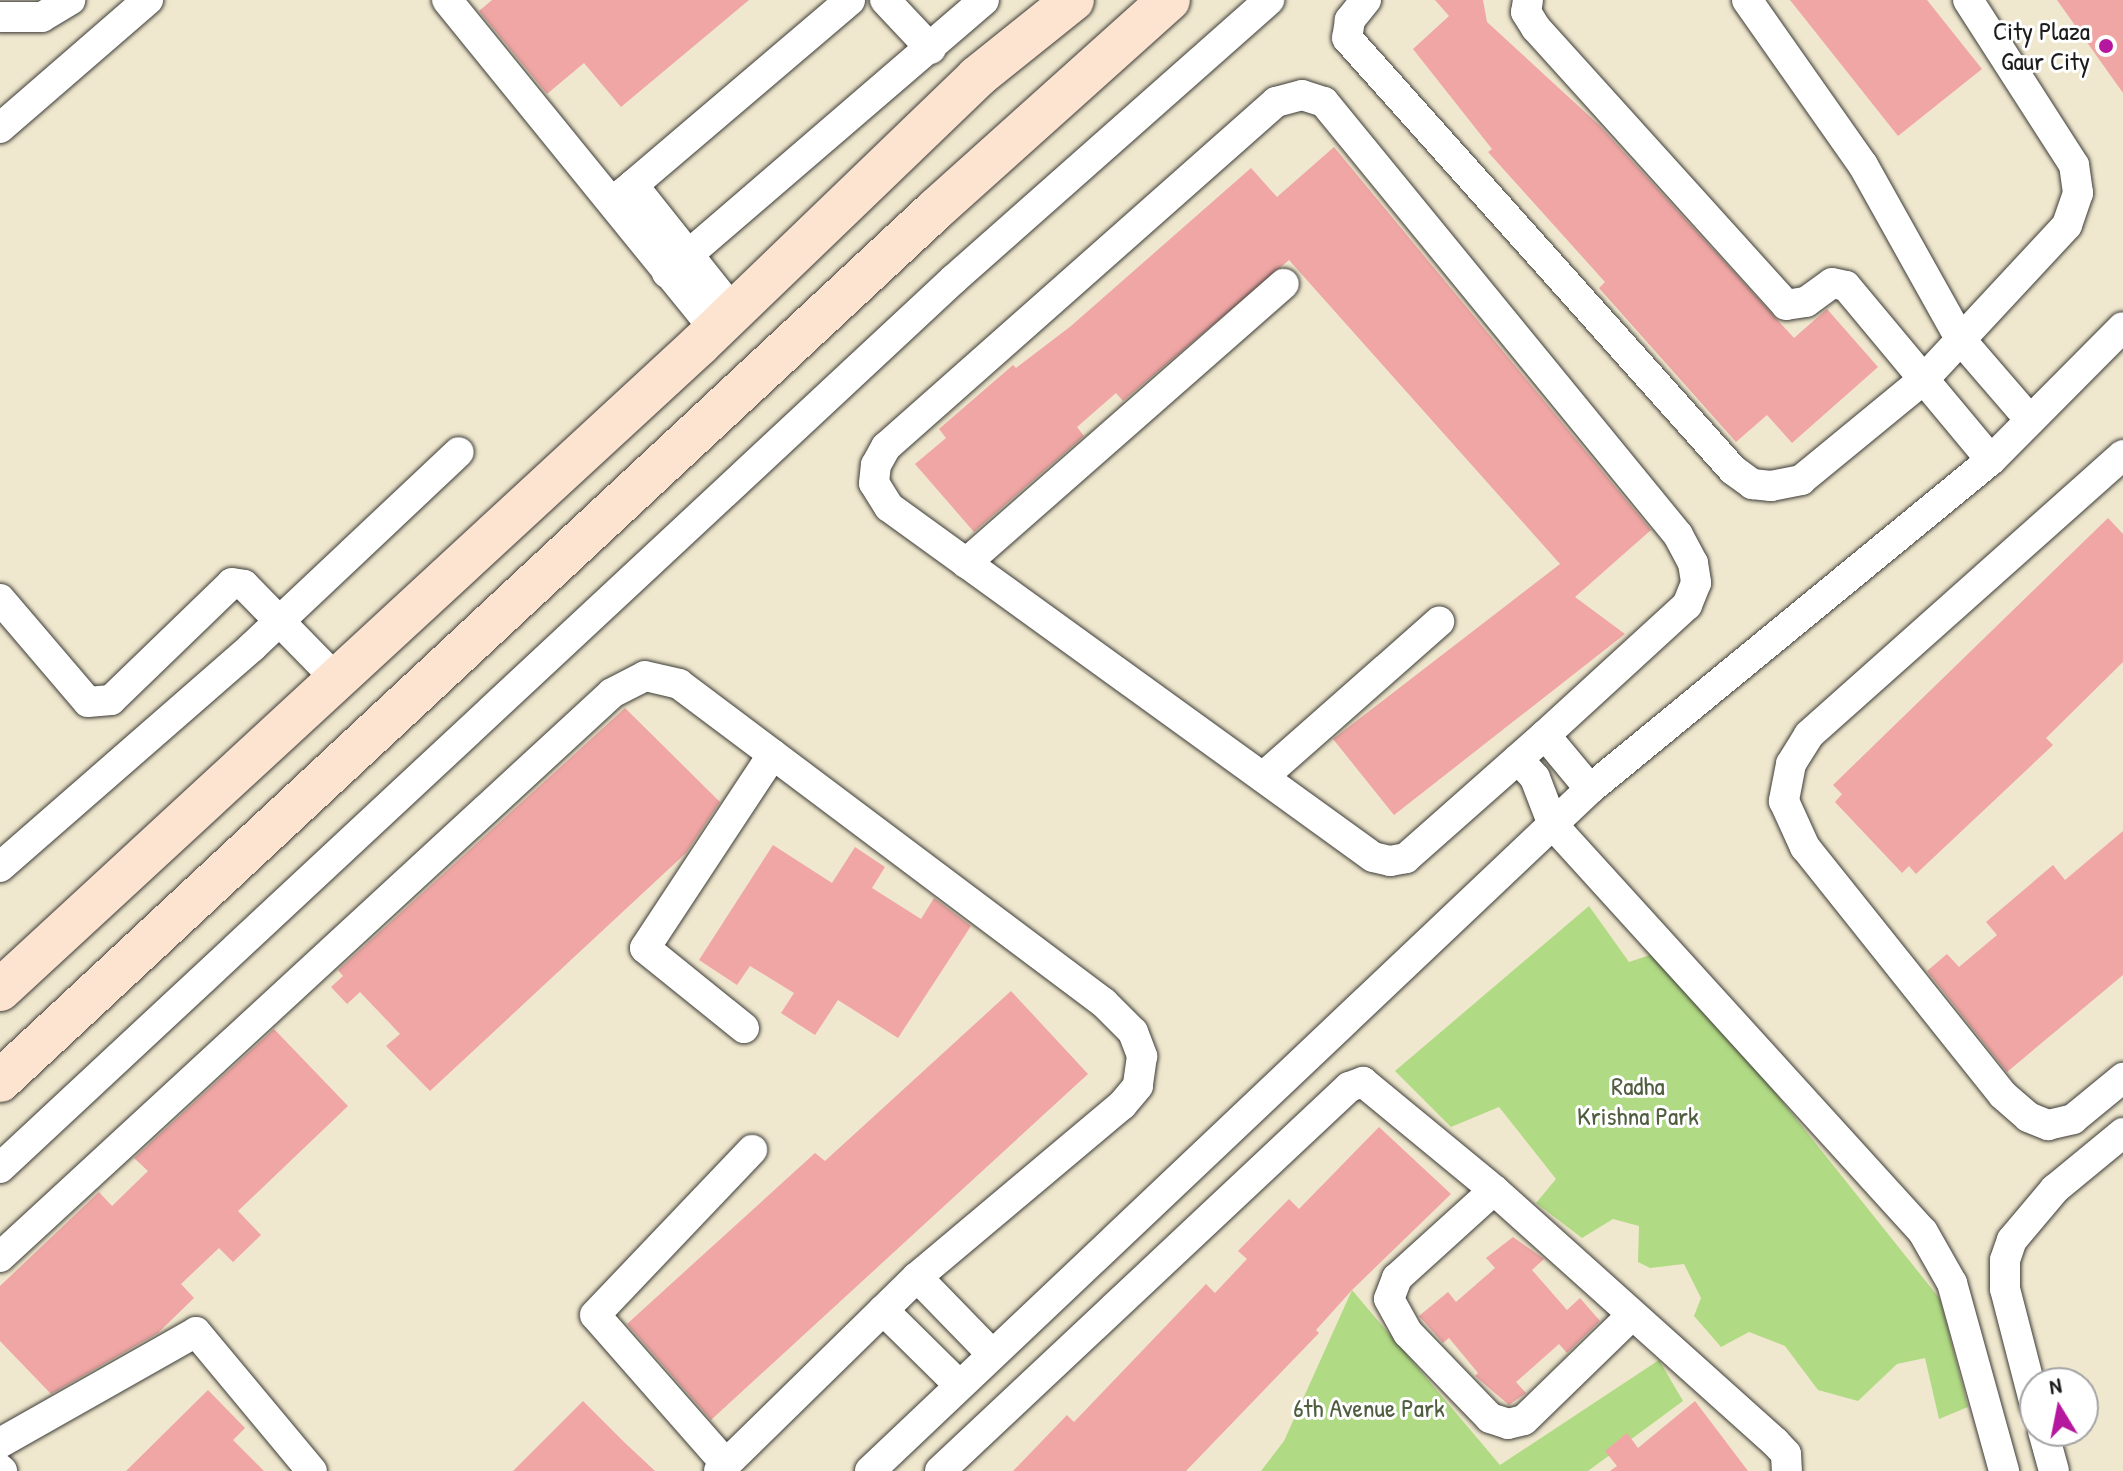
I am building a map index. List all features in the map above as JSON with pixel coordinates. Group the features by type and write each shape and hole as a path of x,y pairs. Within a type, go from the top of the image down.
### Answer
{"street":[{"path":"0,17 42,17 70,0"},
{"path":"0,128 148,0"},
{"path":"447,0 621,194 724,321"},
{"path":"621,194 850,0"},
{"path":"885,0 931,49"},
{"path":"677,264 931,49 984,0"},
{"path":"0,990 724,321 977,77 1073,0"},
{"path":"0,1081 936,209 1169,0"},
{"path":"0,1168 954,279 1269,0"},
{"path":"1366,0 1350,20 1347,38 1733,470 1752,484 1801,480 1924,379 2067,225 2078,193 2074,165 1968,0"},
{"path":"1528,0 1526,12 1536,28 1786,305 1806,302 1832,283 1846,286 1991,460"},
{"path":"1747,0 1863,165 1961,340 2030,420"},
{"path":"1302,95 1324,102 1678,535 1693,563 1696,583 1687,605 1545,735 1406,858 1390,861 1373,857 966,563 889,507 874,483 876,465 886,447 1276,102 1302,95"},
{"path":"966,563 1284,284"},
{"path":"870,1471 1590,789 1991,460 2121,334"},
{"path":"0,867 123,763 459,452"},
{"path":"2123,455 1809,735 1791,764 1784,801 1805,847 2003,1095 2028,1117 2048,1125 2073,1119 2123,1078"},
{"path":"0,599 88,702 111,700 232,583 244,585 337,680"},
{"path":"1263,777 1439,622"},
{"path":"0,1257 612,693 645,676 679,684 1104,1003 1133,1032 1142,1056 1138,1086 1122,1105 917,1277 723,1468 595,1315 752,1150"},
{"path":"1545,735 1590,789"},
{"path":"744,1028 645,948 773,754"},
{"path":"1518,759 1535,778 1553,825 1923,1232 1952,1283 2004,1471"},
{"path":"940,1471 1349,1087 1363,1082 1494,1190 1775,1442 1786,1454 1787,1471"},
{"path":"2025,1367 2005,1289 2005,1260 2018,1231 2055,1189 2123,1133"},
{"path":"1494,1190 1397,1278 1389,1299 1408,1333 1490,1418 1508,1424 1524,1420 1632,1315"},
{"path":"917,1277 1000,1346 1042,1374"},
{"path":"883,1310 959,1385"},
{"path":"1031,1317 1067,1349"},
{"path":"0,1443 196,1332 312,1471"},
{"path":"2047,1447 2054,1471"}],"green space":[{"name":"Radha Krishna Park","path":"1589,906 1629,962 1662,951 1940,1299 1968,1407 1939,1419 1925,1358 1897,1364 1858,1401 1818,1390 1785,1346 1749,1332 1721,1347 1694,1316 1701,1298 1684,1264 1650,1268 1638,1262 1639,1226 1613,1219 1582,1238 1536,1203 1556,1179 1499,1107 1451,1127 1395,1071"},
{"name":"6th Avenue Park","path":"1352,1290 1500,1465 1659,1360 1683,1401 1588,1471 1261,1471 1284,1441"}],"building":[{"path":"492,0 749,0 621,107 584,63 547,94 479,11"},
{"path":"1435,0 1483,0 1487,22 1599,125 1794,338 1827,309 1878,367 1792,443 1767,415 1736,442 1599,288 1605,282 1488,152 1492,149 1413,49 1449,16"},
{"path":"1790,0 1927,0 1982,69 1898,136"},
{"name":"City Plaza Gaur City","path":"2057,0 2123,0 2123,93"},
{"path":"1334,147 1651,530 1575,597 1625,634 1394,815 1333,739 1560,564 1289,260 1123,401 1116,393 1077,427 1084,436 974,532 915,464 946,438 939,429 1013,365 1016,368 1071,326 1251,168 1277,197"},
{"path":"2108,518 2123,534 2123,662 2046,738 2053,745 1916,874 1909,866 1902,873 1835,802 1842,794 1833,785"},
{"path":"625,708 720,802 686,853 430,1091 386,1046 400,1034 360,992 347,1004 331,987 343,976 338,970"},
{"path":"2123,831 2123,975 2007,1072 1927,971 1947,954 1959,967 1997,935 1986,922 2053,865 2065,880"},
{"path":"773,845 832,883 855,847 885,867 872,888 921,919 934,898 971,926 898,1038 838,1000 815,1035 781,1013 794,993 750,966 737,985 699,960"},
{"path":"1011,991 1088,1074 711,1420 627,1324 815,1153 825,1161"},
{"path":"274,1029 348,1106 238,1211 261,1235 233,1262 219,1248 181,1284 194,1298 158,1333 51,1394 0,1341 0,1286 99,1192 112,1206 148,1171 134,1158"},
{"path":"1379,1127 1451,1194 1352,1290 1316,1330 1319,1333 1186,1471 1013,1471 1067,1415 1074,1422 1206,1284 1215,1293 1247,1259 1238,1251 1289,1199 1299,1209"},
{"path":"1513,1237 1544,1259 1532,1270 1567,1310 1580,1298 1600,1321 1567,1353 1559,1344 1516,1382 1526,1393 1509,1405 1475,1376 1478,1373 1449,1338 1443,1343 1419,1316 1448,1292 1456,1302 1495,1268 1486,1258"},
{"path":"208,1390 245,1428 233,1440 264,1471 126,1471"},
{"path":"583,1401 624,1442 655,1471 513,1471"},
{"path":"1695,1401 1748,1471 1610,1471 1617,1466 1605,1451 1627,1433 1638,1448"}],"place":[{"name":"City Plaza Gaur City","path":"2106,46"}]}
